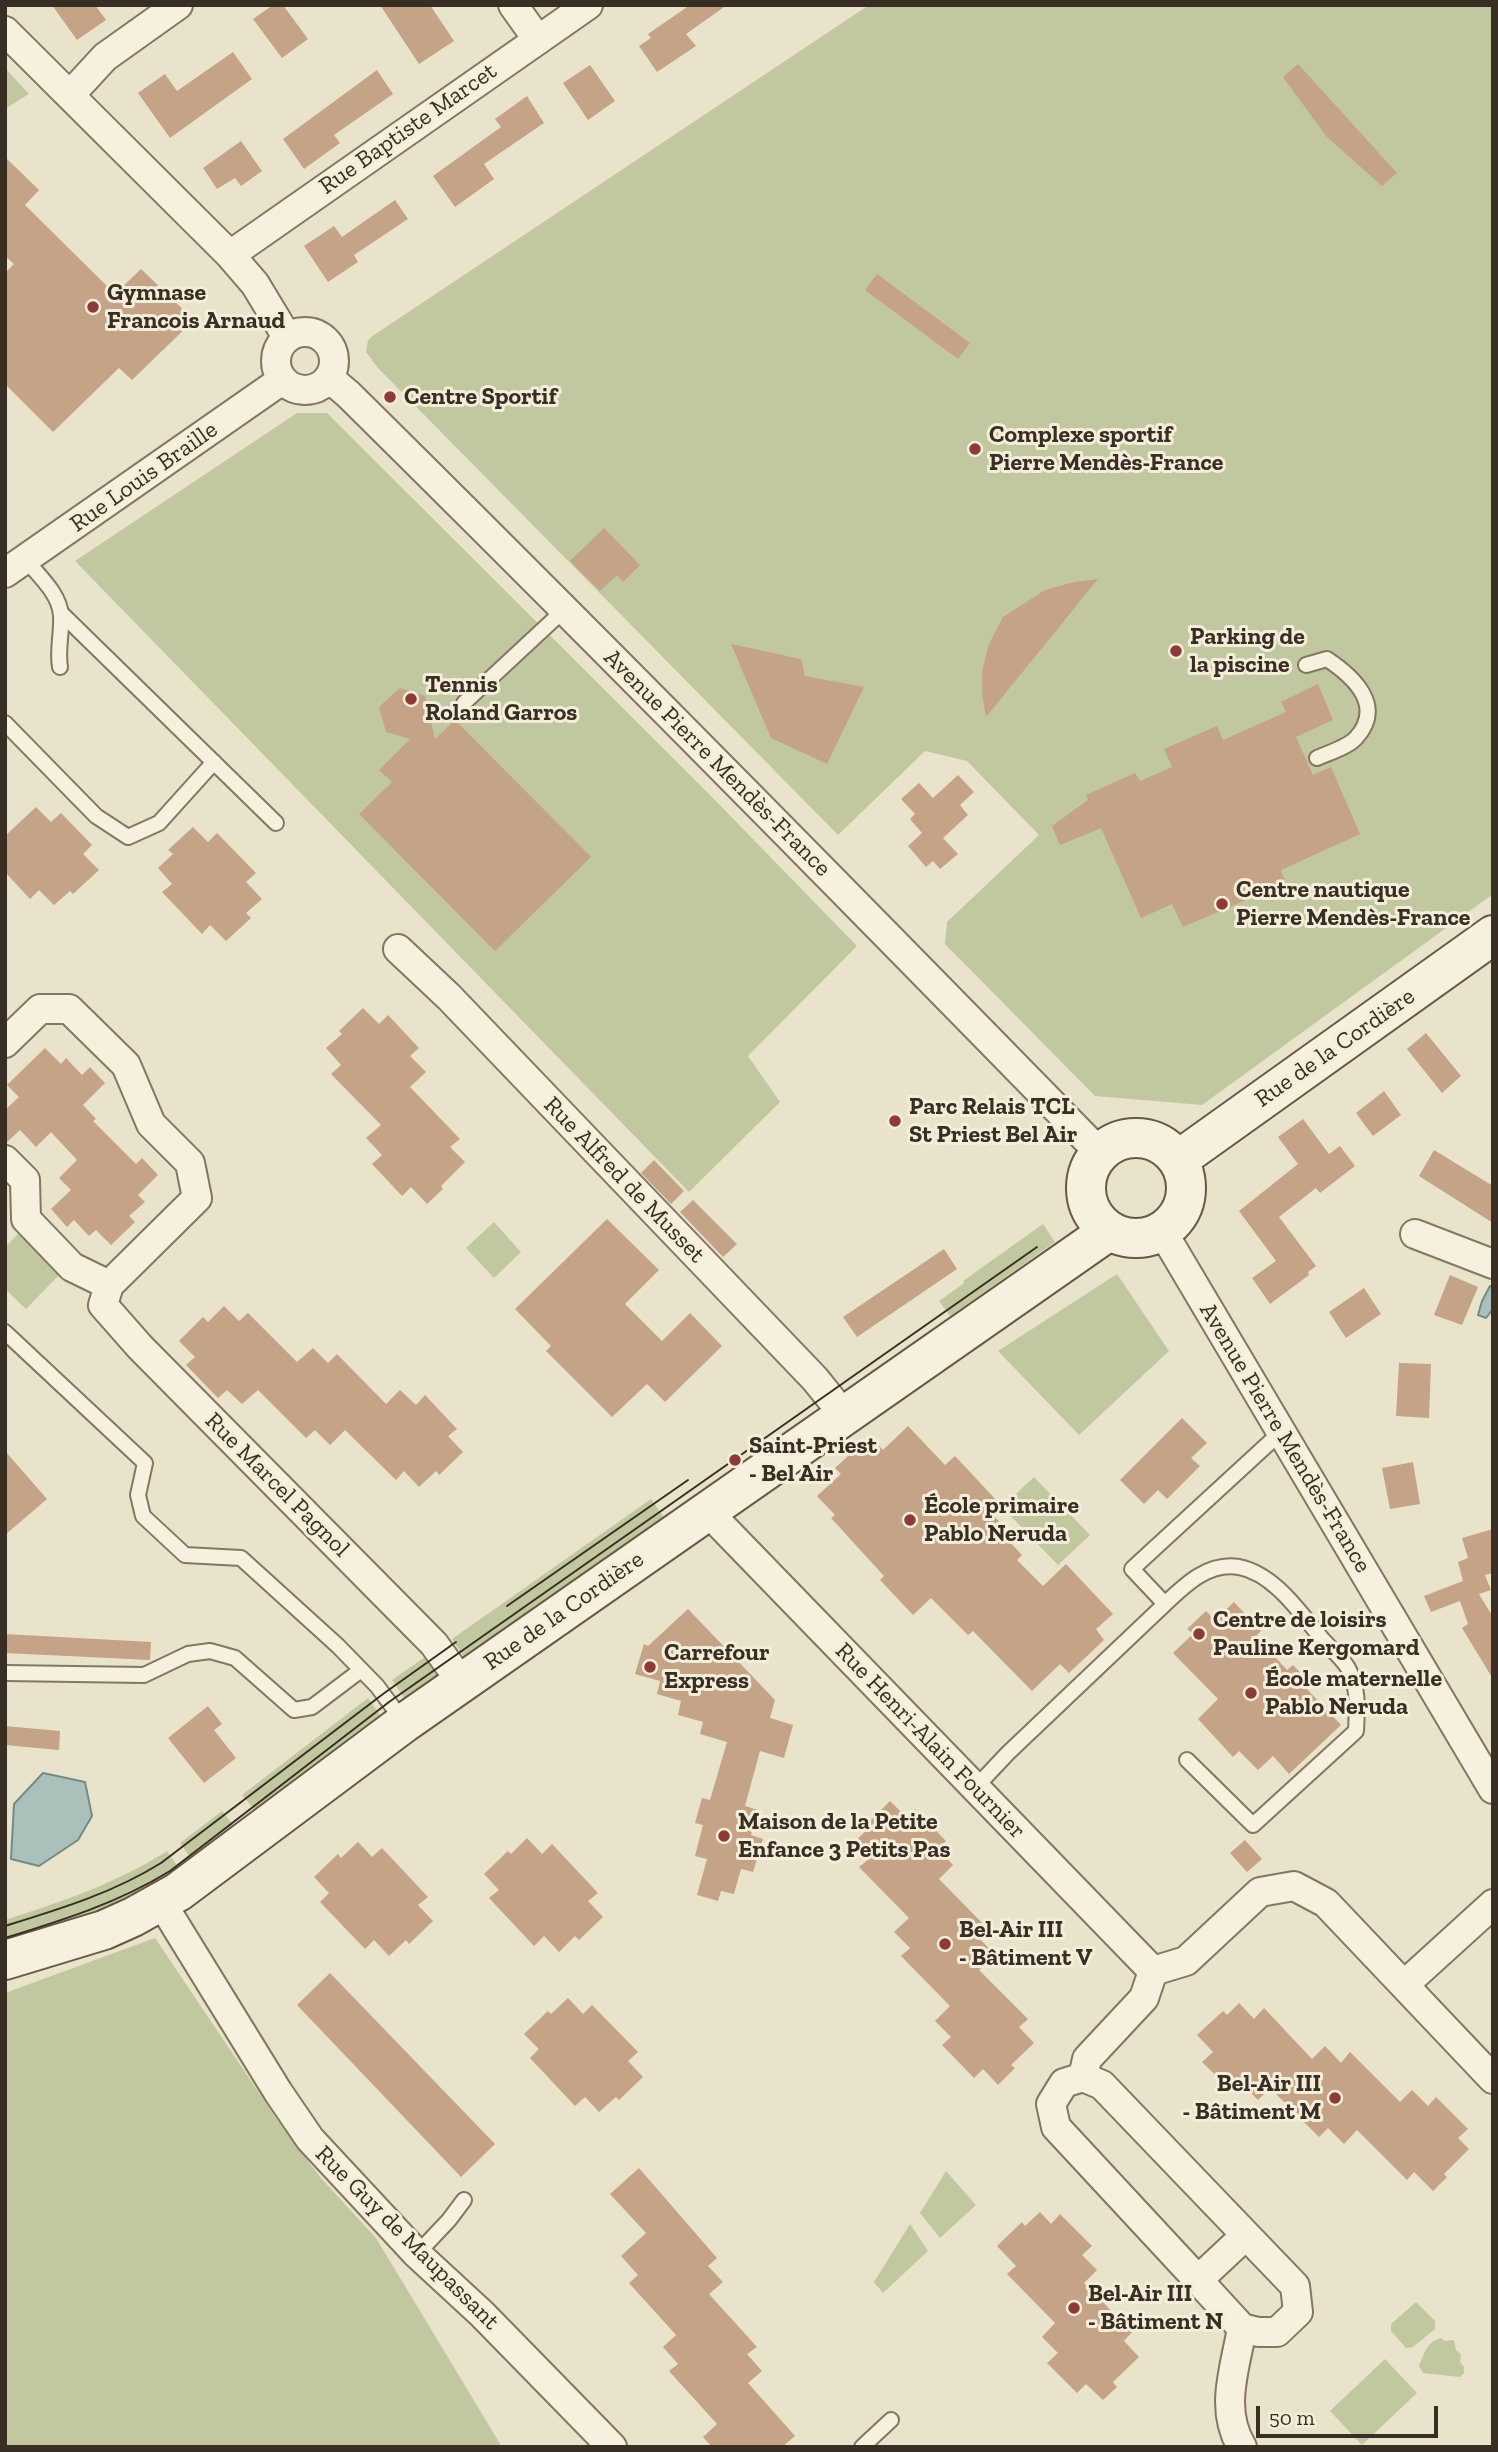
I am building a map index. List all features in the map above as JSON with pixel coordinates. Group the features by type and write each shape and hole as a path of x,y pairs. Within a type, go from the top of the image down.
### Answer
{"street":[{"path":"70,95 105,57 178,5"},
{"path":"513,5 538,40"},
{"name":"Rue Baptiste Marcet","path":"230,255 588,5"},
{"path":"5,31 230,255 255,284 287,337"},
{"path":"301,331 317,333 329,343 334,355 330,378 315,389 297,390 282,380 275,366 277,349 287,337 301,331"},
{"name":"Avenue Pierre Mendès-France","path":"330,378 565,610 983,1031 1100,1153"},
{"name":"Rue Louis Braille","path":"15,566 282,380"},
{"name":"Rue de la Cordière","path":"1178,1160 1493,935"},
{"name":"Rue Alfred de Musset","path":"398,949 449,997 815,1379 844,1415"},
{"path":"5,1043 40,1009 69,1009 125,1065 151,1124 190,1163 197,1198 109,1285 72,1266 26,1219 25,1180 5,1160"},
{"path":"1149,1139 1162,1145 1178,1160 1186,1185 1181,1211 1162,1231 1132,1238 1110,1231 1096,1219 1089,1207 1086,1182 1090,1166 1100,1153 1117,1141 1149,1139"},
{"name":"Rue de la Cordière","path":"5,1960 104,1930 162,1902 196,1880 404,1723 1110,1231"},
{"name":"Avenue Pierre Mendès-France","path":"1162,1231 1493,1788"},
{"path":"1415,1234 1493,1264"},
{"name":"Rue Marcel Pagnol","path":"109,1285 103,1305 116,1322 434,1644 462,1683"},
{"name":"Rue Henri-Alain Fournier","path":"707,1511 1153,1971"},
{"path":"1083,2077 1087,2059 1144,1998 1153,1971 1186,1961 1260,1892 1294,1886 1326,1903 1493,2079"},
{"name":"Rue Guy de Maupassant","path":"162,1902 278,2092 310,2139 417,2254 482,2314 612,2447"},
{"path":"1404,1985 1493,1904"},
{"path":"1083,2077 1102,2085 1247,2235 1295,2286 1298,2312 1277,2332 1258,2332 1242,2328 1056,2127 1051,2104 1063,2083 1083,2077"},
{"path":"1198,2280 1247,2235"},
{"path":"1242,2328 1228,2407 1233,2432 1242,2447"}],"lane":[{"path":"15,566 55,596 61,613 58,655 60,667"},
{"path":"464,703 565,610"},
{"path":"61,613 276,823"},
{"path":"1306,666 1327,659 1346,671 1366,697 1367,719 1355,739 1317,758"},
{"path":"5,723 96,816 128,836 159,823 214,762"},
{"path":"5,1332 145,1463 138,1495 142,1517 186,1555 241,1558 338,1646 377,1686 404,1723"},
{"path":"1165,1604 1132,1569 1281,1433"},
{"path":"975,1788 1008,1753 1189,1581 1212,1569 1238,1567 1259,1575 1283,1594 1348,1667 1357,1695 1356,1731 1253,1825 1187,1760"},
{"path":"5,1673 144,1675 188,1654 210,1651 235,1658 294,1710 313,1707 361,1670"},
{"path":"417,2254 464,2200"},
{"path":"862,2447 891,2420"}],"green space":[{"name":"Complexe sportif Pierre Mendès-France","path":"869,5 1493,5 1493,894 1202,1105 1095,1096 945,944 947,922 1039,835 967,761 925,751 838,835 378,368 366,352 368,340 374,335"},
{"path":"5,68 29,94 5,109"},
{"name":"Tennis Roland Garros","path":"297,413 327,413 709,794 857,946 748,1056 780,1102 689,1192 75,561"},
{"path":"494,1222 521,1252 494,1278 466,1248"},
{"path":"1043,1224 1055,1242 950,1316 939,1301"},
{"path":"18,1234 60,1274 26,1309 5,1289 5,1247"},
{"path":"1117,1274 1169,1351 1079,1435 998,1351"},
{"path":"1034,1477 1090,1535 1058,1565 1002,1507"},
{"path":"651,1499 668,1523 464,1657 452,1639"},
{"path":"425,1657 441,1682 409,1705 392,1680"},
{"path":"368,1698 385,1722 259,1815 242,1795"},
{"path":"222,1811 238,1831 196,1865 180,1843"},
{"path":"167,1851 183,1874 165,1886 5,1947 5,1920 68,1899 108,1882"},
{"path":"155,1938 276,2118 320,2177 376,2238 502,2447 5,2447 5,1993"},
{"path":"946,2171 976,2205 940,2238 920,2213"},
{"path":"910,2224 928,2251 883,2293 874,2282"},
{"path":"1416,2302 1435,2321 1435,2329 1413,2347 1406,2348 1391,2331 1391,2324"},
{"path":"1441,2338 1445,2341 1454,2340 1464,2367 1464,2373 1460,2377 1423,2373 1419,2366 1429,2345"},
{"path":"1385,2359 1417,2393 1362,2445 1330,2411"}],"water":[{"path":"1490,1286 1493,1288 1493,1309 1486,1318 1478,1315"},
{"path":"43,1773 85,1782 92,1816 78,1840 39,1866 11,1859 14,1804"}],"building":[{"path":"52,5 95,5 106,20 77,40"},
{"path":"273,5 283,5 308,39 282,58 253,19"},
{"path":"380,5 430,5 454,41 419,64"},
{"path":"690,5 727,5 686,34 696,46 657,72 639,46 651,38 648,34"},
{"path":"233,52 252,79 170,138 138,93 165,74 177,91"},
{"path":"1298,64 1397,173 1382,186 1326,136 1283,77"},
{"path":"590,65 615,101 588,120 563,83"},
{"path":"377,70 393,94 334,135 340,143 304,169 283,139"},
{"path":"527,96 544,123 484,164 494,179 455,207 433,176 501,127 495,119"},
{"path":"241,141 262,171 241,186 235,178 217,189 203,168"},
{"name":"Gymnase Francois Arnaud","path":"5,157 39,190 25,205 115,294 141,269 194,320 132,380 119,368 53,432 5,384 5,273 14,264 5,256"},
{"path":"395,200 408,219 354,255 358,262 328,282 304,246 334,226 342,237"},
{"path":"877,274 970,343 958,359 865,290"},
{"path":"604,528 640,565 623,582 617,575 600,591 570,561"},
{"path":"1098,579 986,717 982,671 989,644 1003,617 1045,590"},
{"path":"731,644 801,659 805,676 864,687 827,764 771,738"},
{"path":"1318,684 1333,720 1296,737 1313,775 1331,767 1360,834 1281,870 1286,883 1183,927 1172,904 1141,918 1101,828 1060,845 1052,826 1088,800 1086,795 1135,773 1140,781 1172,767 1164,749 1217,726 1223,740 1286,712 1281,702"},
{"path":"400,688 425,696 435,739 455,720 591,857 495,951 359,814 392,782 379,770 410,739 386,732 379,707"},
{"path":"958,775 974,792 960,805 968,815 943,838 958,854 940,869 933,861 926,867 908,846 922,833 910,819 915,814 901,799 919,783 933,798"},
{"path":"36,807 51,822 61,813 92,845 83,854 99,870 73,894 70,891 54,905 39,890 30,899 5,872 5,836"},
{"path":"193,827 208,842 217,833 256,873 246,882 262,899 246,913 251,918 226,941 210,925 202,934 162,892 172,884 158,868 173,854 168,850"},
{"path":"363,1008 379,1024 388,1015 419,1048 410,1056 426,1072 410,1087 460,1139 450,1147 465,1162 427,1204 411,1187 402,1196 372,1164 382,1155 366,1138 381,1125 331,1074 341,1065 326,1048 342,1034 339,1031"},
{"path":"1426,1033 1461,1076 1442,1093 1407,1049"},
{"path":"45,1048 61,1064 66,1058 82,1075 90,1067 105,1083 83,1105 96,1119 93,1121 136,1164 142,1158 158,1175 138,1195 145,1202 129,1216 135,1222 111,1245 96,1230 89,1236 74,1220 67,1227 51,1209 71,1190 59,1178 77,1160 51,1132 36,1147 20,1130 5,1144 5,1110 19,1097 7,1085"},
{"path":"1384,1091 1401,1115 1373,1136 1356,1113"},
{"path":"1303,1119 1329,1154 1340,1146 1355,1166 1320,1193 1316,1188 1279,1217 1316,1266 1308,1272 1309,1275 1270,1304 1252,1278 1276,1261 1239,1211 1298,1164 1278,1137"},
{"path":"1434,1150 1493,1186 1493,1223 1419,1176"},
{"path":"654,1160 684,1191 671,1204 641,1173"},
{"path":"693,1200 737,1244 723,1257 680,1212"},
{"path":"607,1219 659,1270 625,1304 662,1341 690,1313 722,1346 665,1402 647,1384 612,1417 546,1351 551,1346 515,1309"},
{"path":"944,1249 957,1269 857,1337 843,1317"},
{"path":"1450,1275 1478,1287 1462,1325 1434,1315"},
{"path":"1364,1288 1381,1314 1346,1338 1329,1312"},
{"path":"224,1306 239,1321 248,1313 297,1362 313,1348 328,1363 337,1354 386,1404 400,1390 416,1405 425,1395 457,1429 448,1436 463,1452 439,1475 436,1471 419,1487 404,1471 396,1480 345,1430 330,1445 315,1430 306,1438 258,1390 242,1404 227,1390 218,1398 186,1365 195,1357 179,1341 203,1317 208,1322"},
{"path":"1399,1363 1431,1364 1429,1418 1396,1416"},
{"path":"1182,1418 1207,1443 1191,1458 1200,1466 1167,1499 1158,1490 1144,1504 1120,1480"},
{"path":"908,1426 945,1465 955,1456 999,1503 990,1512 1009,1532 1004,1536 1022,1555 1017,1560 1043,1586 1066,1564 1113,1614 1096,1629 1104,1640 1069,1673 1060,1664 1032,1691 973,1631 968,1635 931,1598 913,1615 880,1580 884,1576 831,1518 835,1515 817,1496 841,1474 835,1468 870,1436 883,1450"},
{"path":"5,1451 47,1499 5,1535"},
{"path":"1413,1462 1420,1504 1390,1509 1382,1468"},
{"path":"1493,1529 1493,1573 1485,1575 1491,1590 1479,1594 1493,1617 1493,1679 1462,1628 1468,1624 1460,1601 1431,1612 1424,1596 1463,1581 1458,1562 1468,1558 1462,1538"},
{"path":"1234,1602 1261,1631 1256,1636 1287,1670 1293,1665 1310,1683 1305,1687 1341,1725 1289,1774 1273,1756 1258,1770 1239,1751 1233,1757 1198,1719 1218,1699 1173,1653 1193,1634 1187,1629 1206,1611 1215,1620"},
{"path":"688,1609 775,1700 770,1718 793,1725 784,1758 760,1751 745,1806 758,1810 751,1835 763,1839 753,1872 741,1869 734,1894 721,1891 718,1901 697,1895 707,1859 695,1856 703,1825 695,1823 702,1798 710,1800 727,1742 700,1734 703,1722 678,1715 681,1701 657,1694 660,1681 635,1674 644,1644 648,1646"},
{"path":"5,1634 151,1642 150,1660 5,1653"},
{"path":"208,1706 222,1724 214,1730 236,1758 204,1783 168,1738"},
{"path":"5,1726 60,1731 59,1750 5,1745"},
{"name":"Bel-Air III - Bâtiment V","path":"890,1801 907,1818 915,1809 946,1841 938,1849 953,1865 939,1879 990,1931 980,1939 995,1955 979,1970 1028,2019 1019,2027 1034,2043 1011,2065 1015,2068 998,2085 983,2069 974,2078 942,2045 951,2037 935,2021 950,2006 901,1956 910,1948 894,1932 909,1918 859,1867 869,1859 853,1843 869,1828 866,1825"},
{"path":"527,1838 542,1854 552,1844 598,1893 588,1901 603,1917 579,1940 575,1936 559,1952 544,1936 534,1946 489,1898 499,1890 484,1874 508,1851 511,1854"},
{"path":"1245,1840 1262,1859 1247,1872 1230,1853"},
{"path":"358,1842 372,1857 382,1848 428,1897 418,1905 433,1921 409,1944 406,1940 389,1956 374,1940 365,1949 320,1902 329,1893 314,1877 338,1854 341,1858"},
{"path":"330,1973 495,2144 461,2177 297,2005"},
{"path":"568,1998 583,2014 592,2005 638,2052 628,2061 643,2077 619,2100 616,2097 599,2112 585,2097 575,2106 530,2058 539,2049 524,2034 548,2011 551,2014"},
{"name":"Bel-Air III - Bâtiment M","path":"1239,2003 1254,2019 1264,2008 1312,2059 1325,2046 1341,2063 1350,2052 1400,2102 1412,2090 1428,2106 1436,2097 1468,2129 1458,2138 1469,2149 1444,2174 1447,2177 1433,2191 1414,2172 1407,2180 1357,2130 1344,2144 1328,2128 1319,2137 1270,2088 1258,2100 1242,2084 1234,2093 1202,2062 1213,2052 1197,2035 1223,2011 1227,2015"},
{"path":"639,2168 717,2258 708,2266 723,2282 709,2294 757,2347 747,2354 762,2371 748,2383 795,2436 782,2447 712,2447 703,2437 717,2424 669,2371 678,2364 663,2347 676,2335 629,2283 638,2275 621,2256 646,2233 610,2194"},
{"name":"Bel-Air III - Bâtiment N","path":"1040,2212 1051,2224 1060,2214 1092,2246 1082,2255 1097,2270 1084,2283 1132,2332 1124,2341 1139,2357 1113,2382 1117,2387 1103,2400 1086,2384 1077,2393 1047,2363 1058,2353 1042,2337 1055,2323 1007,2274 1016,2266 997,2246 1022,2222 1025,2226"}],"tram line":[{"path":"5,1938 110,1902 170,1871 389,1702 1037,1247"},
{"path":"507,1606 688,1480"},
{"path":"5,1926 105,1892 161,1863 383,1694 456,1642"}],"place":[{"name":"Gymnase Francois Arnaud","path":"93,307"},
{"name":"Centre Sportif","path":"390,397"},
{"name":"Complexe sportif Pierre Mendès-France","path":"975,449"},
{"name":"Parking de la piscine","path":"1176,651"},
{"name":"Tennis Roland Garros","path":"411,699"},
{"name":"Centre nautique Pierre Mendès-France","path":"1222,904"},
{"name":"Parc Relais TCL St Priest Bel Air","path":"895,1121"},
{"name":"Saint-Priest - Bel Air","path":"735,1460"},
{"name":"École primaire Pablo Neruda","path":"910,1520"},
{"name":"Centre de loisirs Pauline Kergomard","path":"1199,1634"},
{"name":"Carrefour Express","path":"650,1667"},
{"name":"École maternelle Pablo Neruda","path":"1251,1693"},
{"name":"Maison de la Petite Enfance 3 Petits Pas","path":"724,1836"},
{"name":"Bel-Air III - Bâtiment V","path":"945,1944"},
{"name":"Bel-Air III - Bâtiment M","path":"1335,2098"},
{"name":"Bel-Air III - Bâtiment N","path":"1074,2308"}]}
